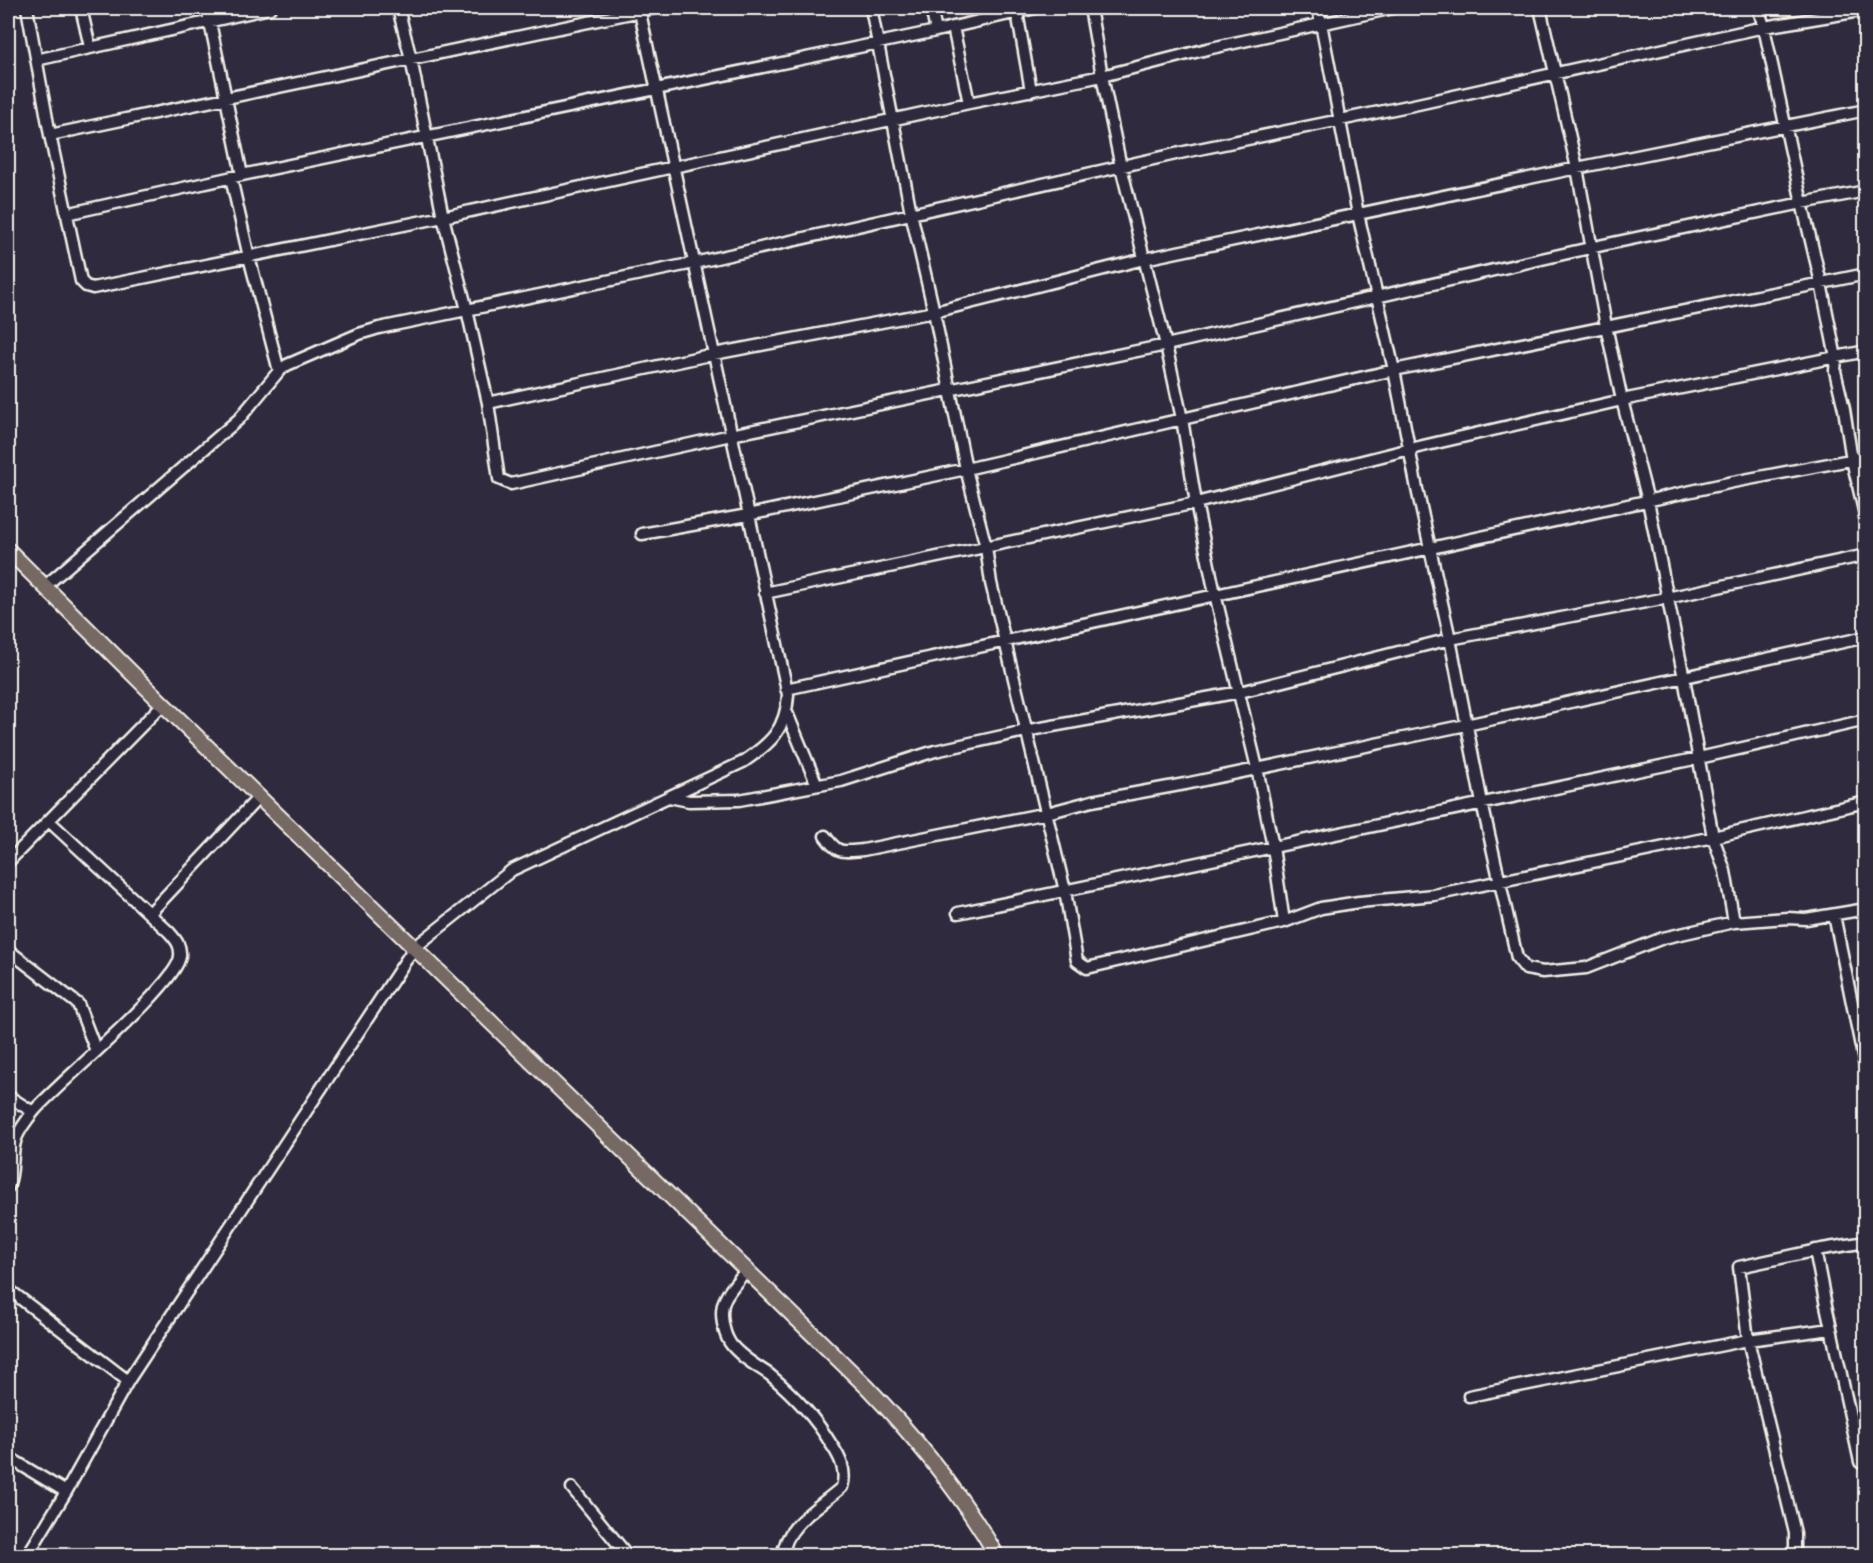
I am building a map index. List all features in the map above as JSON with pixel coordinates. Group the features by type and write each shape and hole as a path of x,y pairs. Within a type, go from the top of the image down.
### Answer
{"main road":[{"path":"8,550 163,704 867,1387 918,1441 949,1480 977,1520 996,1556"}],"street":[{"path":"27,8 50,135 81,281 93,288 443,217 1102,76 1207,49 1393,8"},
{"path":"81,8 90,48"},
{"path":"207,8 242,176"},
{"path":"36,60 270,8"},
{"path":"398,8 411,58 443,217 488,403 499,479 511,484 731,435 1166,345 1802,202 1866,191"},
{"path":"50,135 639,9 655,8"},
{"path":"871,8 911,213 966,469 986,547 991,583 1025,730 1065,891 1077,962 1087,968 1284,922 1320,908 1434,895 1713,837 1866,802"},
{"path":"931,8 936,31"},
{"path":"66,214 936,31 1035,8"},
{"path":"1090,8 1121,167 1166,345 1215,594 1257,768 1273,847 1284,922"},
{"path":"1318,8 1358,214 1394,370 1482,803 1517,958 1526,969 1543,972 1586,968 1663,938 1734,922 1806,919 1866,909"},
{"path":"1540,8 1577,168 1622,400 1648,501 1713,837 1725,871 1734,922"},
{"path":"1758,8 1821,283 1836,358 1835,371 1866,519"},
{"path":"639,9 786,689 787,713 817,785"},
{"path":"44,587 240,419 279,371 359,334 694,263 1189,151 1764,27 1866,10"},
{"path":"1017,12 1031,91"},
{"path":"953,27 969,103"},
{"path":"488,403 714,354 934,312 1144,260 1358,214 1866,110"},
{"path":"231,178 279,371"},
{"path":"642,534 966,469 1394,370 1866,273"},
{"path":"765,593 1196,503 1410,449 1622,400 1866,351"},
{"path":"786,689 1733,482 1866,457"},
{"path":"669,797 689,801 739,800 841,781 935,751 1025,730 1240,692 1450,639 1667,598 1866,555"},
{"path":"825,836 842,852 863,850 1466,725 1866,637"},
{"path":"8,862 163,704"},
{"path":"27,1556 128,1381 414,948 512,870 744,762 763,749 779,730 787,713"},
{"path":"958,913 1698,758 1866,720"},
{"path":"150,913 259,797"},
{"path":"8,1187 12,1177 15,1141 33,1112 170,977 180,958 180,944 150,913 49,821"},
{"path":"1834,915 1866,1071"},
{"path":"8,950 78,1004 96,1051"},
{"path":"8,1096 33,1112"},
{"path":"1796,1556 1796,1533 1748,1340 1739,1267 1815,1250 1866,1242"},
{"path":"1815,1250 1860,1462 1866,1466"},
{"path":"747,1269 725,1298 722,1317 726,1336 732,1346 804,1406 838,1454 844,1472 842,1487 789,1534 783,1547 783,1556"},
{"path":"8,1290 128,1381"},
{"path":"1469,1396 1748,1340 1831,1329"},
{"path":"8,1457 66,1492"},
{"path":"572,1488 628,1556"}]}
